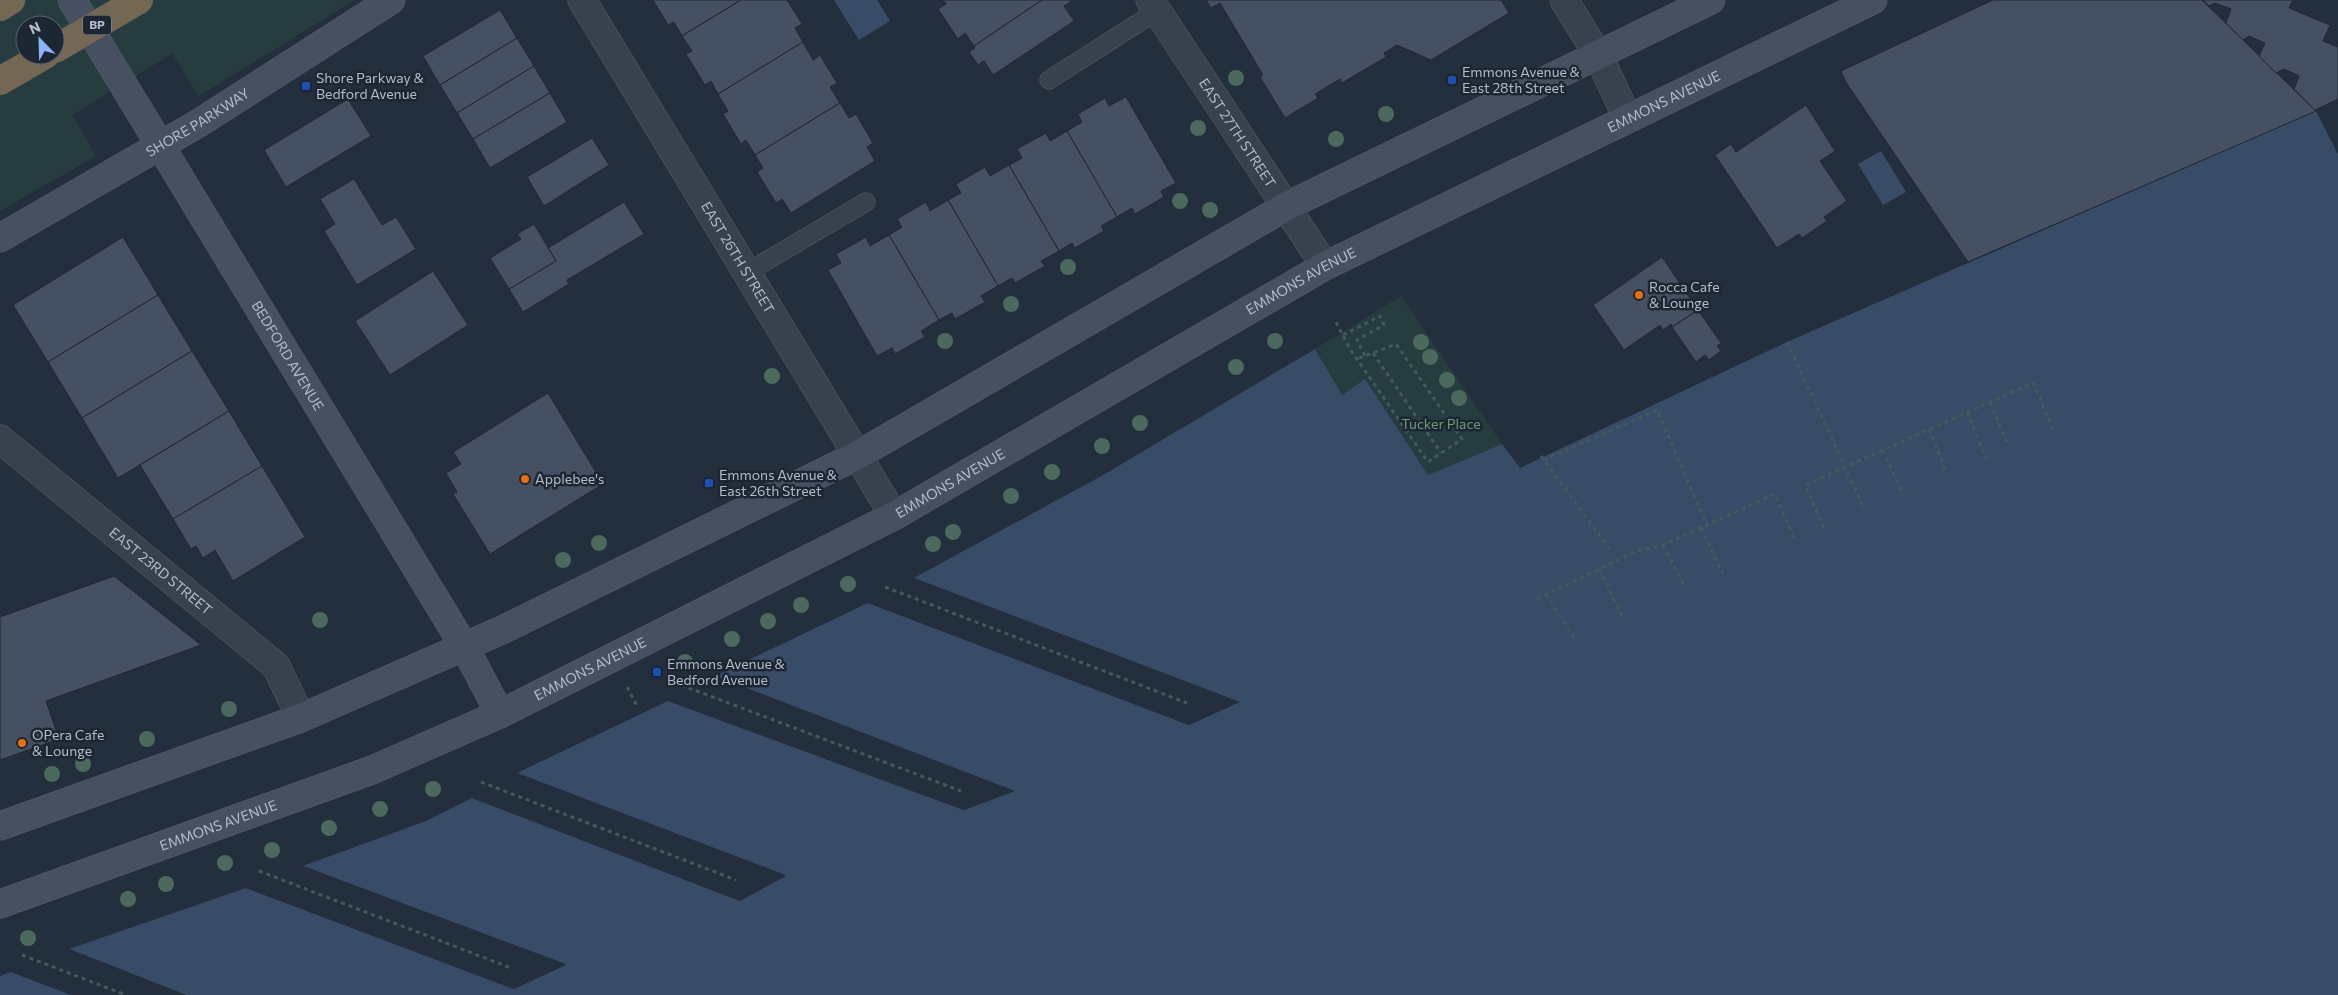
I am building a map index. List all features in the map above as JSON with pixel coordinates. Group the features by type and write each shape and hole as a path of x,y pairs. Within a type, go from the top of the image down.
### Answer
{"highway":[{"name":"BP","path":"65,43 139,0"},
{"name":"BP","path":"0,81 27,65"}],"main road":[{"name":"BEDFORD AVENUE","path":"72,0 465,648 500,714"},
{"name":"SHORE PARKWAY","path":"0,238 161,146 391,0"},
{"path":"0,826 301,718 465,648 858,455 1286,206 1712,0"},
{"name":"EMMONS AVENUE","path":"0,904 372,770 500,714 894,516 1325,266 1627,117 1873,0"}],"street":[{"name":"EAST 26TH STREET","path":"582,0 894,516"},
{"path":"1564,0 1598,54 1627,117"},
{"name":"EAST 27TH STREET","path":"1153,5 1325,266"},
{"name":"EAST 23RD STREET","path":"0,439 276,666 301,718"}],"lane":[{"path":"1049,80 1153,5"},
{"path":"746,273 866,202"}],"path":[{"path":"1343,335 1380,316 1384,325 1356,340 1365,356"},
{"path":"1336,322 1358,359 1428,462 1462,439 1396,344 1358,359"},
{"path":"1786,342 1865,510"},
{"path":"1373,353 1441,453"},
{"path":"1824,528 1805,485 2033,383 2053,429"},
{"path":"1990,402 2009,447"},
{"path":"1612,552 1542,458 1657,410 1707,525"},
{"path":"1967,412 1986,458"},
{"path":"1929,429 1947,474"},
{"path":"1883,450 1902,495"},
{"path":"1537,598 1636,551 1663,545 1775,494 1794,538"},
{"path":"1701,528 1723,574"},
{"path":"1663,545 1684,585"},
{"path":"1599,569 1622,616"},
{"path":"885,587 1188,704"},
{"path":"1546,594 1574,638"},
{"path":"681,685 961,791"},
{"path":"481,782 736,880"},
{"path":"259,871 511,968"},
{"path":"22,955 126,995"}],"green space":[{"path":"0,0 355,0 199,96 172,54 72,115 96,156 0,211"},
{"name":"Tucker Place","path":"1401,296 1502,444 1428,475 1365,379 1342,396 1315,349"}],"water":[{"path":"834,0 877,0 890,21 859,40"},
{"path":"2316,111 2338,154 2338,995 186,995 69,949 246,888 514,989 566,964 303,866 426,821 472,798 740,901 786,875 517,773 668,701 964,810 1014,791 715,676 868,603 1189,725 1239,702 914,578 1105,474 1315,349 1342,395 1365,379 1428,475 1502,444 1520,468 1787,342"},
{"path":"1881,151 1906,192 1883,205 1858,164"},
{"path":"11,972 71,995 0,995 0,976"}],"pier":[{"path":"914,578 1240,702 1189,725 868,603 871,602 1189,722 1233,703 911,579"},
{"path":"715,676 1015,791 964,810 668,701 671,700 964,808 1008,791 714,678"},
{"path":"517,773 786,876 740,901 472,798 475,796 739,898 780,876 515,775"},
{"path":"303,866 566,965 514,989 246,888 250,886 514,986 560,965 300,867"},
{"path":"69,949 186,995 179,995 67,951"},
{"path":"15,971 72,993 74,995 11,972"}],"building":[{"path":"653,0 741,0 682,36 674,22 668,25"},
{"path":"741,0 787,0 802,24 795,28 803,42 718,94 711,81 705,85 686,54 692,51 682,36"},
{"path":"943,0 1042,0 974,46 965,33 958,39 938,9 946,4"},
{"path":"1042,0 1069,0 1071,2 1064,6 1074,21 993,75 984,61 978,65 969,52 975,48 974,46"},
{"path":"1206,0 1501,0 1509,13 1431,60 1397,45 1384,53 1386,57 1342,83 1340,79 1315,94 1318,98 1285,118 1260,77 1263,75 1220,3 1211,8"},
{"path":"1993,0 2202,0 2316,111 1968,262 1845,81 1841,71"},
{"path":"2203,0 2293,0 2289,8 2330,25 2323,41 2338,47 2338,99 2315,110 2294,89 2299,76 2284,69 2276,73 2259,56 2265,43 2249,36 2243,40 2226,23 2231,9 2215,3 2209,6"},
{"path":"500,10 517,38 440,85 423,56"},
{"path":"517,38 534,66 457,113 440,85"},
{"path":"803,42 813,60 820,55 837,83 830,87 840,103 755,155 746,140 741,144 723,114 728,111 718,94"},
{"path":"534,66 550,93 473,139 457,113"},
{"path":"550,93 567,122 490,168 473,139"},
{"path":"1126,97 1176,183 1161,191 1164,197 1135,214 1132,208 1117,217 1067,131 1082,122 1078,114 1105,98 1109,106"},
{"path":"348,99 371,136 286,187 264,150"},
{"path":"840,103 849,118 856,114 873,143 867,147 875,161 791,213 782,199 776,203 757,172 763,168 755,155"},
{"path":"1806,105 1835,151 1820,161 1847,201 1824,217 1827,221 1802,238 1799,234 1777,248 1715,155 1731,144 1736,152"},
{"path":"1067,131 1117,217 1101,226 1104,231 1075,248 1072,243 1059,251 1009,165 1022,158 1017,149 1046,133 1050,141"},
{"path":"592,138 609,165 544,206 527,177"},
{"path":"1009,165 1059,251 1041,261 1045,266 1015,283 1012,278 998,286 948,200 961,193 956,184 985,167 990,176"},
{"path":"354,179 382,225 396,217 416,249 357,285 324,231 335,224 320,199"},
{"path":"948,200 998,286 981,296 985,302 955,319 952,313 939,320 889,235 902,227 897,219 926,202 930,211"},
{"path":"624,202 644,234 567,280 569,284 523,312 509,289 556,261 548,248"},
{"path":"534,224 556,261 509,289 490,258 521,239 517,234"},
{"path":"889,235 939,320 921,331 925,337 895,354 892,348 877,356 828,270 841,263 836,254 866,237 870,246"},
{"path":"123,237 158,295 48,362 13,305"},
{"path":"1662,257 1698,310 1672,327 1671,324 1663,330 1660,325 1624,350 1593,305"},
{"path":"433,271 468,325 390,375 355,321"},
{"path":"158,295 192,351 82,418 48,362"},
{"path":"1698,310 1721,343 1717,346 1721,351 1709,360 1705,355 1696,362 1672,327"},
{"path":"192,351 229,411 118,478 82,418"},
{"name":"Applebee's","path":"548,393 603,484 490,554 453,494 457,492 446,473 461,464 453,452"},
{"path":"229,411 262,466 173,519 140,465"},
{"path":"262,466 305,537 233,581 215,550 203,558 196,546 191,549 173,519"},
{"path":"114,576 201,645 46,701 59,739 0,760 0,617"}],"place":[{"name":"Emmons Avenue & East 28th Street","path":"1452,80"},
{"name":"Shore Parkway & Bedford Avenue","path":"306,86"},
{"name":"Rocca Cafe & Lounge","path":"1639,295"},
{"name":"Applebee's","path":"525,479"},
{"name":"Emmons Avenue & East 26th Street","path":"709,483"},
{"name":"Emmons Avenue & Bedford Avenue","path":"657,672"},
{"name":"OPera Cafe & Lounge","path":"22,743"}]}
